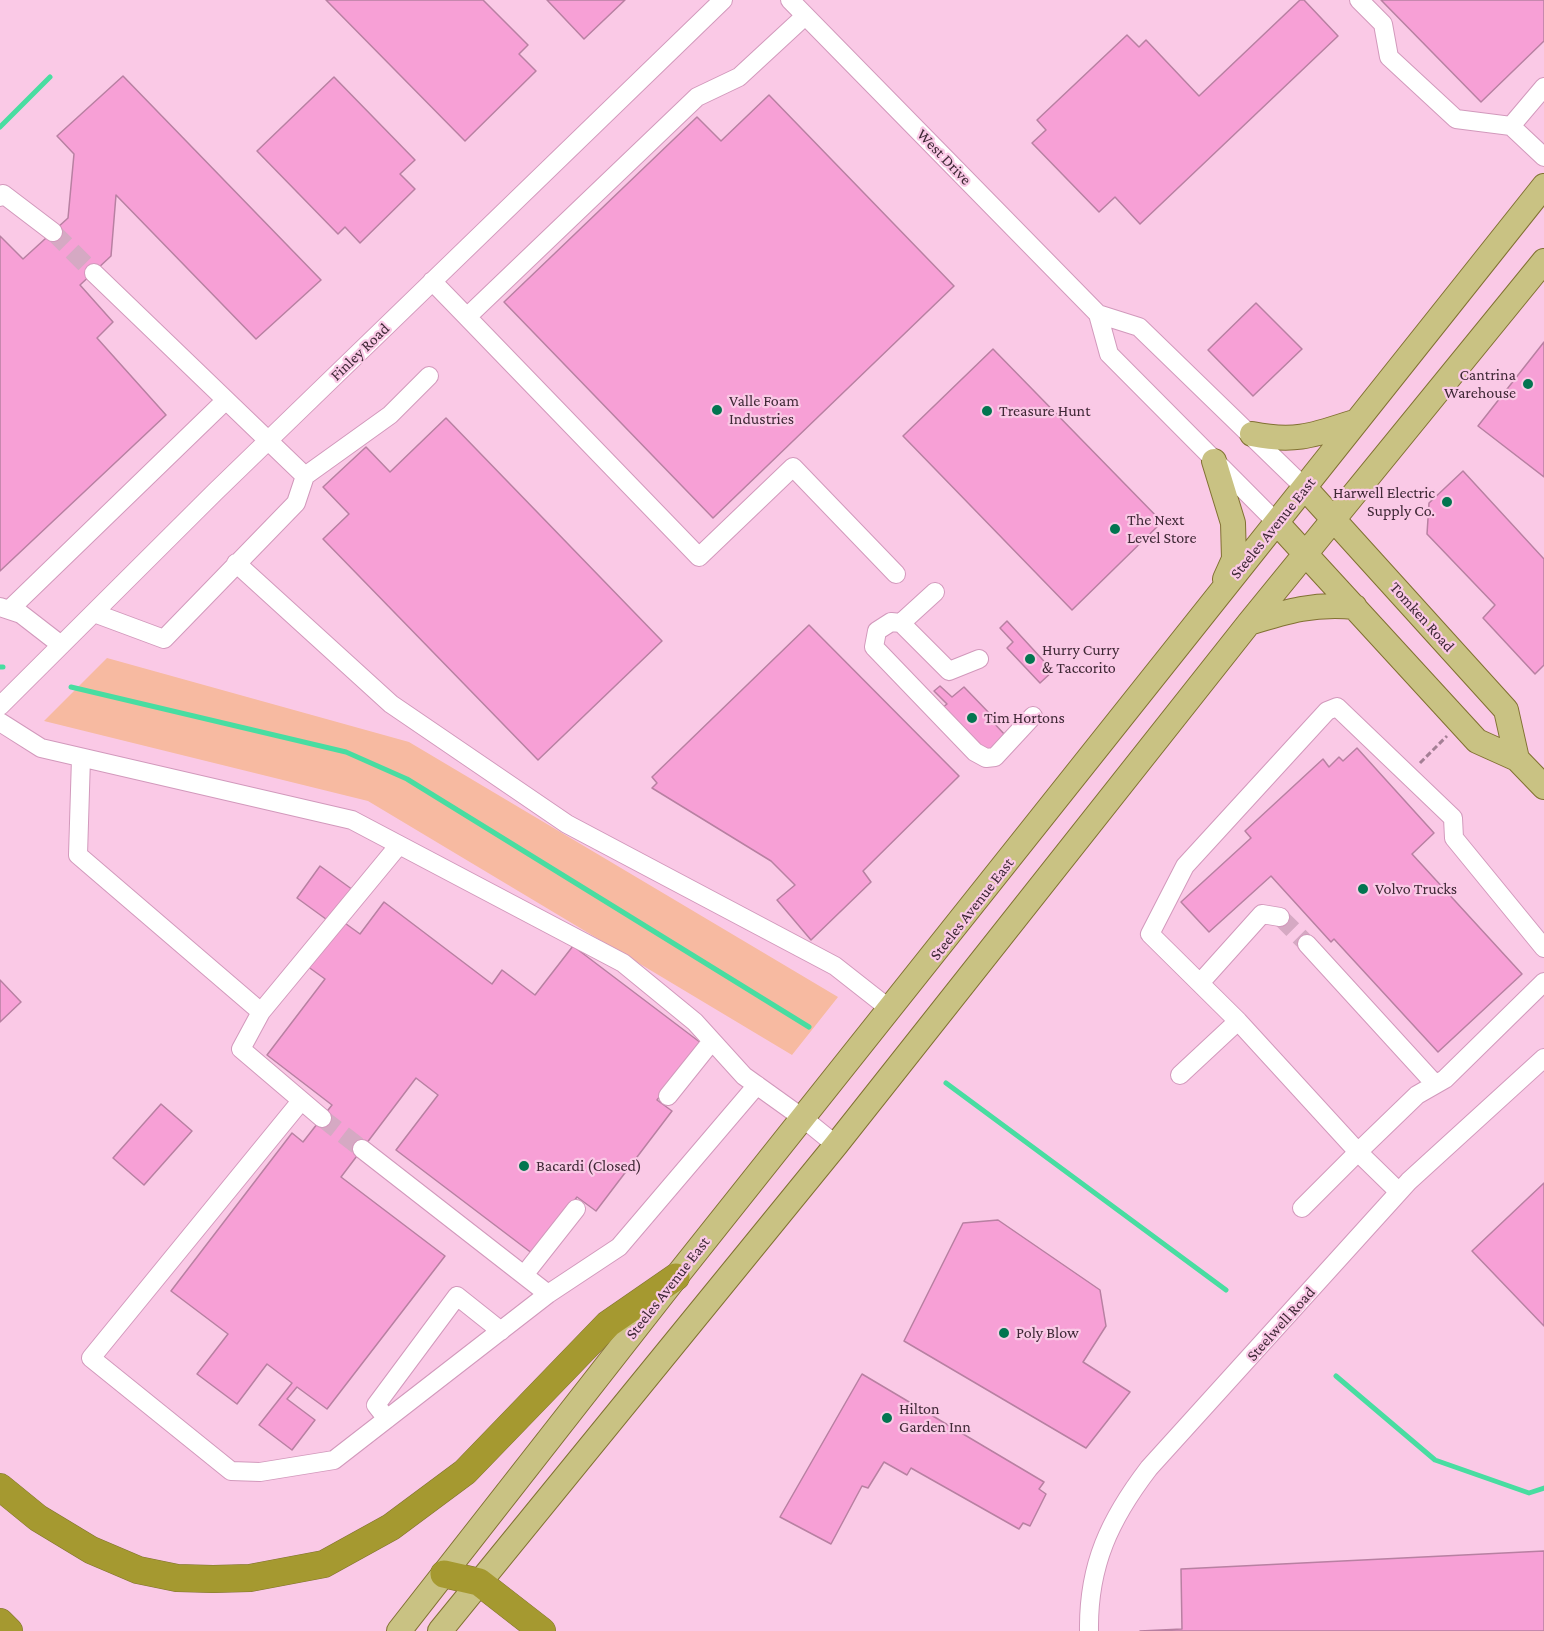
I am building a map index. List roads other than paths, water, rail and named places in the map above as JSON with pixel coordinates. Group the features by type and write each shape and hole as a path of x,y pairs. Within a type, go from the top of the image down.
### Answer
{"highway":[{"path":"0,1487 38,1518 91,1550 138,1570 177,1578 213,1579 288,1573 324,1564 391,1527 465,1472 608,1324 676,1277"},
{"path":"444,1574 479,1582 542,1631"},
{"path":"0,1622 9,1631"}],"main road":[{"name":"Steeles Avenue East","path":"399,1631 676,1277 891,1010 1544,186"},
{"path":"440,1631 836,1145 1249,623 1544,261"},
{"path":"1252,434 1281,440 1304,438 1357,421"},
{"path":"1214,461 1233,523 1234,559 1217,598"},
{"name":"Tomken Road","path":"1305,488 1506,710 1517,759"},
{"path":"1277,523 1304,556 1355,607 1477,741 1517,759 1544,787"},
{"path":"1249,623 1304,607 1325,604 1355,607"}],"street":[{"name":"Finley Road","path":"0,706 268,441 723,0"},
{"name":"West Drive","path":"790,0 1098,314 1139,327 1252,434 1305,488"},
{"path":"1359,0 1383,24 1389,57 1456,119 1511,126 1544,157"},
{"path":"467,316 697,97 739,77 805,16"},
{"path":"1511,126 1544,87"},
{"path":"0,197 3,194 53,232"},
{"path":"94,273 305,476"},
{"path":"432,281 699,556 793,467 896,574"},
{"name":"West Drive","path":"1098,314 1109,354 1277,523"},
{"path":"94,613 164,639 296,504 305,476 323,466 390,415 429,376"},
{"path":"61,645 21,614 5,609 226,400"},
{"path":"236,563 391,704 567,824 835,966 891,1010"},
{"path":"901,623 934,592"},
{"path":"979,659 949,670 901,623 891,622 877,631 874,646 975,752 986,758 995,757 1033,717"},
{"path":"1399,1192 1358,1152 1238,1021 1150,934 1185,866 1327,711 1337,707 1453,818 1454,838 1544,948"},
{"path":"0,722 41,748 352,820 624,963 695,1022 744,1076 836,1145"},
{"path":"81,758 78,855 261,1012"},
{"path":"322,1118 241,1049 261,1012 399,845"},
{"path":"1200,983 1262,914 1280,917"},
{"path":"1307,944 1435,1084"},
{"path":"1302,1208 1417,1095 1444,1079 1544,982"},
{"path":"1180,1075 1238,1021"},
{"path":"668,1096 712,1041"},
{"name":"Steelwell Road","path":"1089,1631 1093,1573 1110,1527 1125,1500 1149,1467 1399,1192 1544,1058"},
{"path":"301,1101 91,1358 231,1471 260,1472 334,1460 548,1294 619,1247 757,1085"},
{"path":"362,1149 548,1294"},
{"path":"524,1275 576,1209"},
{"path":"387,1419 376,1405 457,1296 501,1331"}],"waterway":[{"path":"0,127 50,77"},
{"path":"71,687 346,752 407,779 809,1027"},
{"path":"946,1083 1226,1290"},
{"path":"1336,1376 1435,1460 1529,1493 1544,1488"}],"tunnel":[{"path":"53,232 94,273"},
{"path":"1280,917 1307,944"},
{"path":"322,1118 362,1149"}],"place":[{"name":"Cantrina Warehouse","path":"1528,384"},
{"name":"Valle Foam Industries","path":"717,410"},
{"name":"Treasure Hunt","path":"987,411"},
{"name":"Harwell Electric Supply Co.","path":"1447,502"},
{"name":"The Next Level Store","path":"1115,529"},
{"name":"Hurry Curry & Taccorito","path":"1030,659"},
{"name":"Tim Hortons","path":"972,718"},
{"name":"Volvo Trucks","path":"1363,889"},
{"name":"Bacardi (Closed)","path":"524,1166"},
{"name":"Poly Blow","path":"1004,1333"},
{"name":"Hilton Garden Inn","path":"887,1418"}]}
